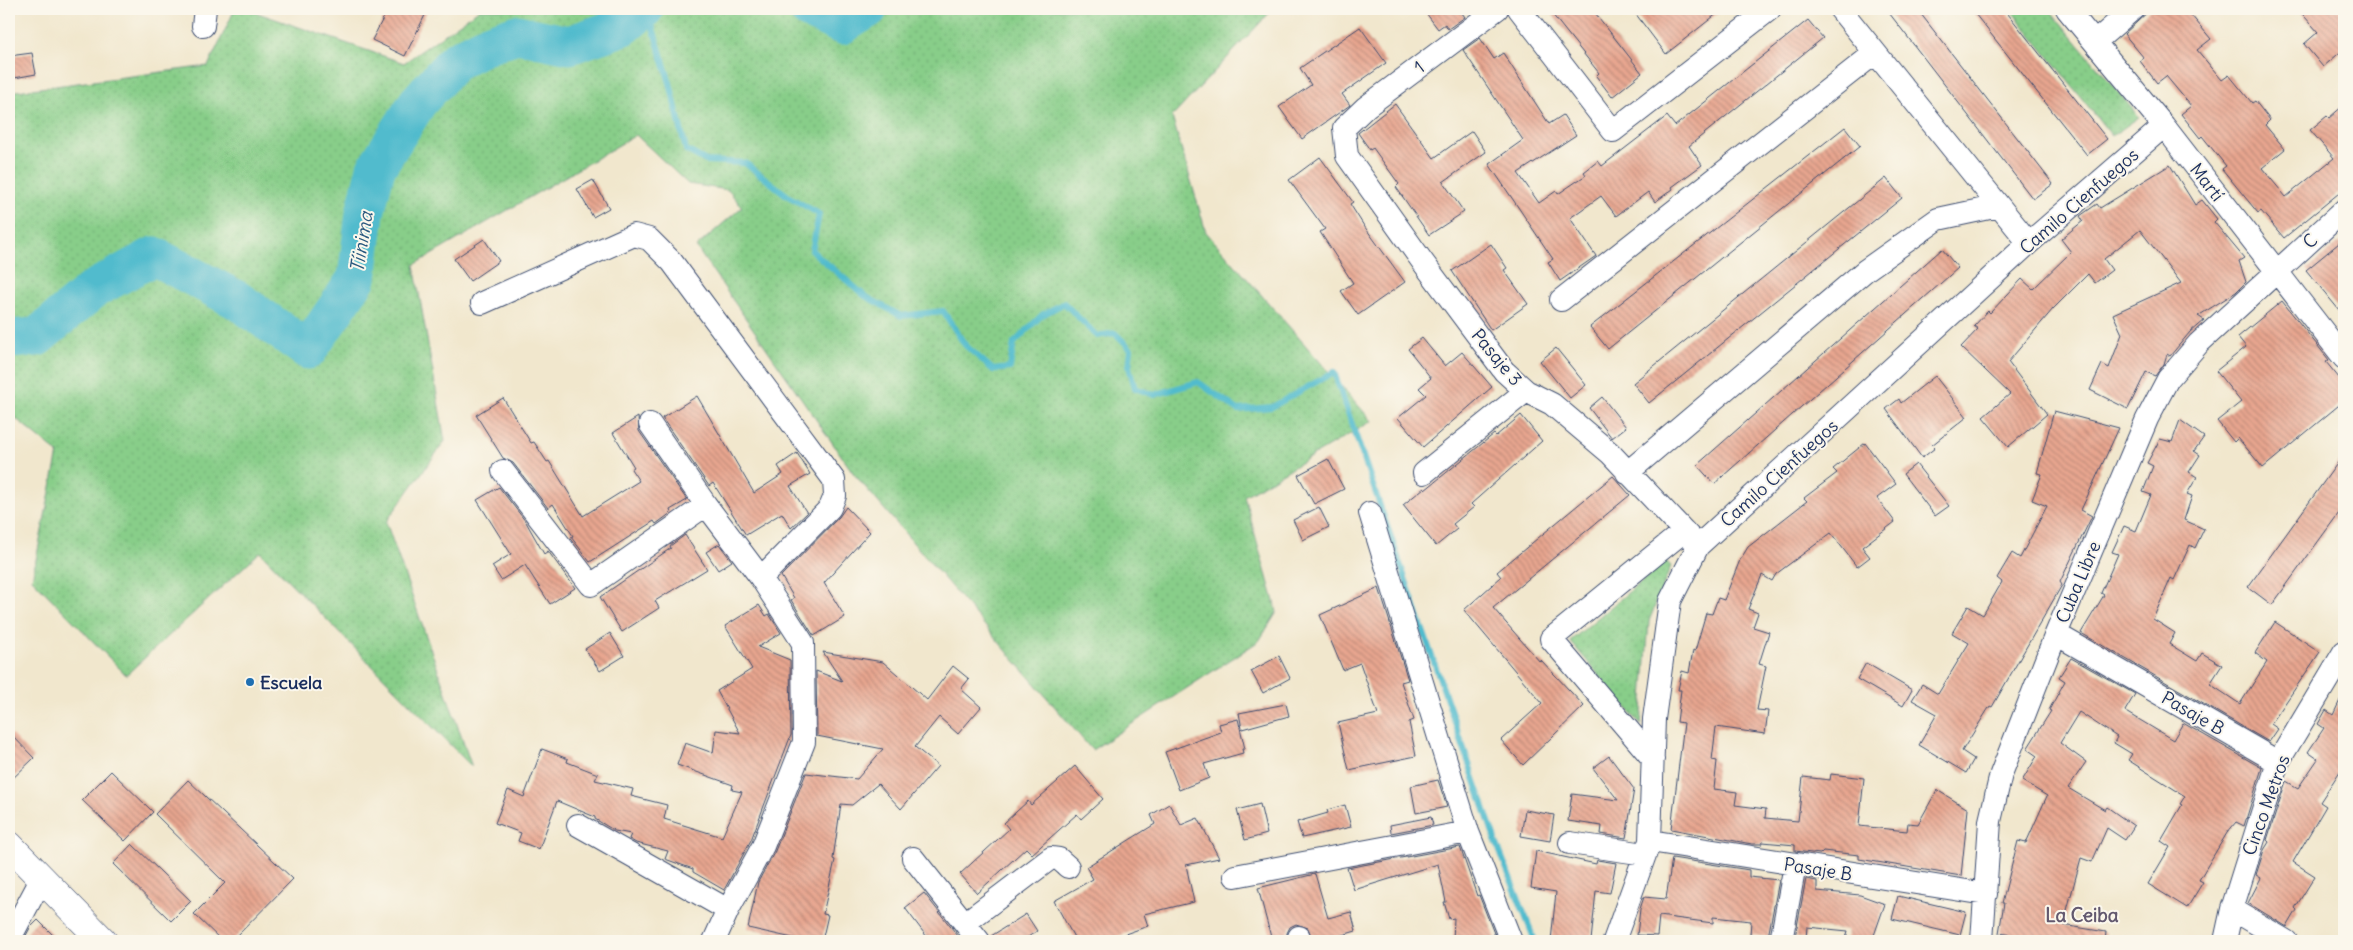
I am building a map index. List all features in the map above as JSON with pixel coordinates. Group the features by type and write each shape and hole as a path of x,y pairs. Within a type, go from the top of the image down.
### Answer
{"main road":[{"path":"9,846 104,941"}],"street":[{"name":"1","path":"1344,128 1366,107 1497,9"},
{"path":"1519,9 1614,132 1770,9"},
{"path":"1840,9 2029,243"},
{"name":"Martí","path":"2067,9 2164,126 2344,358"},
{"path":"2095,42 2133,9"},
{"path":"1561,300 1875,53"},
{"name":"Camilo Cienfuegos","path":"1614,941 1648,847 1654,719 1670,601 1691,538 2164,126"},
{"name":"Pasaje 3","path":"1344,128 1347,156 1504,371 1526,391 1552,404 1610,453 1691,538"},
{"path":"1627,472 1866,270 1938,219 1999,206"},
{"name":"C","path":"2277,272 2344,210"},
{"path":"482,304 634,235 649,239 672,262 834,480 835,496 830,508 761,578"},
{"name":"Cuba Libre","path":"1982,941 1990,821 2000,774 2056,634 2147,419 2168,379 2199,343 2277,272"},
{"path":"1424,473 1526,391"},
{"path":"650,424 706,505 761,578 803,643 804,742 762,846 714,941"},
{"path":"503,471 591,585 706,505"},
{"path":"1370,513 1468,832 1511,941"},
{"path":"1653,759 1552,639 1691,538"},
{"name":"Pasaje B","path":"2056,634 2278,762"},
{"name":"Cinco Metros","path":"2225,941 2232,909 2278,762 2344,652"},
{"path":"578,825 728,910"},
{"path":"1235,876 1468,832"},
{"name":"Pasaje B","path":"1570,843 1648,847 1796,865 1986,894"},
{"path":"913,858 979,941"},
{"path":"964,923 1051,858 1059,859 1068,867"},
{"path":"1781,941 1796,865"},
{"path":"9,940 42,878"},
{"path":"2232,909 2286,941"}],"green space":[{"path":"235,9 246,9 404,63 480,9 1273,9 1172,117 1206,232 1372,421 1244,496 1277,612 1259,641 1092,750 854,474 696,247 742,207 728,190 688,184 636,135 414,265 445,441 386,522 472,767 260,552 126,675 32,579 58,453 9,413 9,92 208,66"},
{"path":"2010,9 2049,9 2139,117 2112,136"},
{"path":"1666,561 1671,566 1649,621 1641,725 1570,641"}],"building":[{"path":"388,9 428,9 405,56 372,40"},
{"path":"1423,9 1467,9 1462,13 1465,17 1448,29 1445,24 1438,29"},
{"path":"1548,9 1592,9 1642,73 1612,97 1596,76 1599,73"},
{"path":"1632,9 1723,9 1666,54"},
{"path":"1886,9 1917,9 2053,184 2033,199"},
{"path":"1971,9 2004,9 2107,139 2087,155"},
{"path":"2151,9 2186,9 2211,39 2197,50 2222,80 2229,75 2252,103 2255,101 2270,120 2265,125 2285,149 2262,168 2286,197 2334,158 2310,130 2327,116 2329,118 2344,105 2344,189 2284,238 2261,211 2258,213 2222,169 2226,166 2181,114 2191,106 2166,76 2157,83 2140,61 2144,58 2124,34"},
{"path":"2298,9 2344,9 2344,49 2323,67 2304,44 2318,32"},
{"path":"1808,20 1823,38 1689,146 1702,165 1655,202 1648,192 1616,216 1601,196 1570,218 1596,256 1560,281 1548,262 1553,259 1489,164 1523,140 1463,50 1480,38 1494,59 1503,53 1549,124 1563,115 1576,135 1518,173 1539,203 1556,191 1558,194 1586,175 1584,172 1598,161 1602,166 1667,116 1675,126"},
{"path":"1360,27 1386,63 1342,94 1350,105 1302,139 1279,107 1311,85 1300,68"},
{"path":"32,53 36,74 9,79 9,56"},
{"path":"1395,104 1434,158 1472,131 1486,152 1443,182 1464,212 1429,235 1396,187 1399,184 1373,148 1370,150 1358,133"},
{"path":"1845,127 1860,146 1608,349 1590,327"},
{"path":"1320,157 1353,202 1350,204 1364,226 1405,282 1358,315 1341,291 1353,283 1320,232 1325,229 1289,180"},
{"path":"2170,165 2195,205 2202,200 2217,219 2214,222 2244,258 2239,261 2246,282 2236,292 2198,316 2204,320 2190,332 2170,356 2167,354 2164,364 2155,376 2146,372 2128,409 2090,390 2102,364 2109,368 2122,334 2113,314 2181,283 2140,230 2104,259 2112,270 2095,283 2088,274 2053,309 2008,362 2047,414 2008,447 1983,417 2010,394 1961,347 1978,329 1974,326 1988,311 1990,313 2022,279 2033,289 2071,252 2061,239 2083,221 2080,216 2097,204 2100,208"},
{"path":"1886,178 1902,198 1649,403 1633,383"},
{"path":"593,180 609,208 593,217 577,189"},
{"path":"484,239 499,261 470,281 454,259"},
{"path":"2344,239 2344,316 2306,270"},
{"path":"1491,244 1507,268 1504,270 1528,304 1491,330 1452,271"},
{"path":"1942,249 1958,268 1714,484 1697,465"},
{"path":"2282,301 2329,360 2326,362 2344,384 2344,401 2263,468 2238,438 2234,442 2217,421 2241,402 2216,371 2246,347 2238,337"},
{"path":"1422,338 1445,366 1462,352 1492,387 1423,447 1398,418 1426,395 1419,388 1431,378 1408,349"},
{"path":"1556,348 1586,385 1570,398 1540,361"},
{"path":"1935,376 1967,417 1932,445 1935,448 1922,458 1886,409 1899,399 1901,403"},
{"path":"697,396 754,493 783,474 778,466 797,453 810,474 790,486 807,513 791,528 782,513 746,535 713,483 709,486 662,418"},
{"path":"1602,397 1626,427 1612,438 1589,408"},
{"path":"503,398 531,443 534,442 547,462 549,461 583,516 639,481 631,469 634,467 613,433 638,417 639,431 687,500 670,510 671,513 656,524 654,521 590,562 571,537 573,536 553,504 548,508 513,463 503,458 476,415"},
{"path":"2054,411 2119,428 2081,510 2092,516 2060,582 2062,585 1992,707 1990,706 1962,751 1974,759 1966,773 1919,745 1937,714 1912,700 1922,684 1938,694 1969,643 1952,633 1968,606 1983,615 2002,582 1997,578 2012,553 2020,558 2047,506 2032,500 2042,474 2037,473"},
{"path":"1521,415 1542,441 1471,504 1474,507 1453,524 1457,529 1436,546 1403,505 1424,488 1425,490 1494,434 1496,436"},
{"path":"2180,420 2204,437 2194,451 2200,455 2189,472 2197,477 2187,494 2192,496 2184,520 2204,529 2195,548 2190,545 2174,580 2171,578 2153,619 2175,633 2169,644 2197,661 2202,653 2222,665 2210,684 2240,704 2267,662 2255,653 2275,622 2320,652 2271,724 2278,729 2269,742 2081,633 2104,595 2101,593 2118,554 2112,552 2124,526 2136,531 2151,495 2143,492 2153,466 2147,463 2160,439 2172,442"},
{"path":"1865,443 1896,484 1877,498 1895,522 1862,547 1870,557 1857,567 1831,533 1776,574 1772,581 1762,575 1748,609 1758,613 1753,627 1769,632 1759,664 1766,666 1757,710 1768,711 1765,734 1716,727 1712,760 1717,761 1714,789 1737,792 1735,805 1766,809 1765,818 1798,821 1803,777 1830,780 1831,774 1864,778 1859,826 1907,831 1908,823 1918,824 1937,790 1968,809 1961,876 1859,859 1859,855 1823,851 1820,854 1795,851 1795,845 1763,842 1762,844 1752,844 1671,829 1684,723 1677,722 1681,690 1678,690 1682,671 1689,673 1693,650 1695,651 1706,613 1712,614 1718,598 1724,600 1740,560 1748,547 1807,501 1804,498 1837,473 1833,469"},
{"path":"2344,454 2344,506 2272,605 2248,587"},
{"path":"1328,459 1344,489 1314,504 1298,475"},
{"path":"1916,464 1949,506 1935,516 1903,474"},
{"path":"1613,476 1630,495 1493,608 1540,662 1541,660 1584,706 1523,765 1501,740 1542,703 1464,610 1501,577 1497,572"},
{"path":"499,487 526,522 544,554 548,551 575,588 550,604 525,565 501,580 492,566 511,554 477,500"},
{"path":"846,507 870,532 824,583 845,617 814,636 791,600 794,598 781,576 839,517"},
{"path":"1319,507 1329,527 1303,540 1293,520"},
{"path":"685,535 707,569 655,601 659,608 622,632 600,597 671,548 670,546"},
{"path":"719,544 732,561 718,570 706,552"},
{"path":"1379,588 1408,680 1401,682 1414,720 1409,722 1416,756 1349,770 1338,723 1378,714 1360,663 1343,670 1320,615"},
{"path":"759,605 766,616 769,614 781,633 758,647 790,660 791,735 751,840 724,890 693,872 693,869 665,859 668,851 636,843 629,839 631,834 615,831 595,819 595,817 557,801 539,849 518,841 521,833 495,823 508,790 524,797 542,749 568,759 567,762 598,774 595,780 633,789 631,796 667,805 664,819 722,837 742,792 732,790 733,785 677,765 685,743 713,753 716,730 740,733 717,691 752,669 725,626"},
{"path":"610,633 624,656 600,671 585,649"},
{"path":"823,652 883,662 927,700 953,666 969,679 961,689 981,707 958,734 939,717 915,747 938,766 901,809 878,784 852,805 841,804 833,859 835,860 823,914 828,915 822,941 806,941 748,928 758,882 775,851 806,773 857,779 883,749 817,736 816,671 842,681"},
{"path":"1279,656 1290,678 1263,693 1251,671"},
{"path":"2071,658 2135,694 2125,711 2173,740 2183,723 2262,768 2244,826 2236,822 2227,833 2199,880 2203,882 2187,908 2148,884 2170,847 2161,841 2182,805 2180,804 2185,796 2128,760 2132,754 2114,743 2117,737 2079,712 2060,743 2086,762 2068,788 2105,810 2107,807 2134,826 2125,840 2107,828 2092,862 2081,858 2063,925 2106,932 2105,941 2012,941 2013,935 1999,933 2004,903 2002,903 2018,841 2026,843 2047,796 2022,781 2037,756 2027,749 2051,711 2049,710 2065,681 2059,677"},
{"path":"1866,663 1912,690 1903,706 1857,679"},
{"path":"2344,692 2344,765 2320,802 2326,806 2293,862 2315,876 2295,908 2297,910 2287,927 2248,903 2261,878 2256,875 2264,850 2269,842 2267,840 2286,781 2298,788 2318,759 2308,752 2324,728 2318,724 2326,710 2333,715"},
{"path":"1286,704 1289,716 1242,729 1239,713"},
{"path":"1238,719 1245,749 1242,749 1243,753 1204,764 1209,778 1179,790 1165,752 1221,732 1219,724"},
{"path":"9,732 34,758 9,782"},
{"path":"1609,756 1634,789 1626,838 1601,834 1602,826 1568,821 1572,794 1618,800 1593,768"},
{"path":"1075,766 1103,799 1081,819 1077,814 1032,854 1026,848 977,893 960,874 1009,829 1004,823 1028,801 1031,805"},
{"path":"111,771 153,812 125,841 82,800"},
{"path":"188,780 293,879 232,941 222,941 194,914 225,883 155,814"},
{"path":"1438,780 1447,807 1416,813 1411,786"},
{"path":"1169,804 1181,825 1198,818 1219,858 1186,865 1194,902 1144,914 1148,926 1105,941 1076,941 1054,901 1093,879 1086,867 1155,824 1151,815"},
{"path":"1260,804 1267,834 1245,840 1237,810"},
{"path":"1345,805 1351,827 1302,838 1297,822 1328,813 1327,810"},
{"path":"1525,810 1554,815 1550,841 1521,836"},
{"path":"1431,817 1433,825 1391,833 1390,825"},
{"path":"132,844 191,901 171,921 113,864"},
{"path":"1460,847 1477,896 1479,895 1497,941 1453,941 1454,918 1449,919 1444,902 1446,902 1438,864 1354,890 1347,868"},
{"path":"1536,851 1596,864 1597,860 1616,863 1610,893 1596,891 1591,941 1551,941 1556,892 1531,888"},
{"path":"1672,858 1749,870 1749,877 1779,880 1768,937 1750,935 1751,921 1713,917 1713,923 1659,916 1657,936 1637,935 1640,909 1644,897 1666,899"},
{"path":"1315,874 1328,918 1351,912 1356,931 1322,941 1313,941 1308,928 1296,924 1290,927 1287,933 1287,941 1272,941 1258,888"},
{"path":"1806,879 1817,881 1817,891 1860,895 1885,904 1872,941 1845,941 1848,931 1807,927 1806,938 1795,937"},
{"path":"924,893 962,941 930,941 905,908"},
{"path":"1898,896 1966,912 1960,935 1892,919"},
{"path":"1026,914 1037,931 1022,941 992,941 991,936"},
{"path":"38,920 59,941 23,941 30,928"}],"waterway":[{"name":"Tíinima","path":"9,339 37,337 94,289 154,256 237,300 308,350 357,278 365,213 376,168 418,102 455,61 490,43 517,34 569,45 624,26 644,9"},
{"path":"647,9 670,83 686,150 706,161 745,163 788,196 819,214 812,251 865,296 901,316 943,311 965,345 993,370 1010,368 1014,343 1042,315 1064,303 1097,336 1115,333 1131,349 1129,367 1135,388 1154,395 1198,382 1238,410 1272,407 1334,372 1495,839 1535,941"},
{"name":"Tíinima","path":"808,9 842,25 868,9"}],"place":[{"name":"Escuela","path":"250,682"}],"district":[{"name":"La Ceiba","path":"2082,915"}]}
